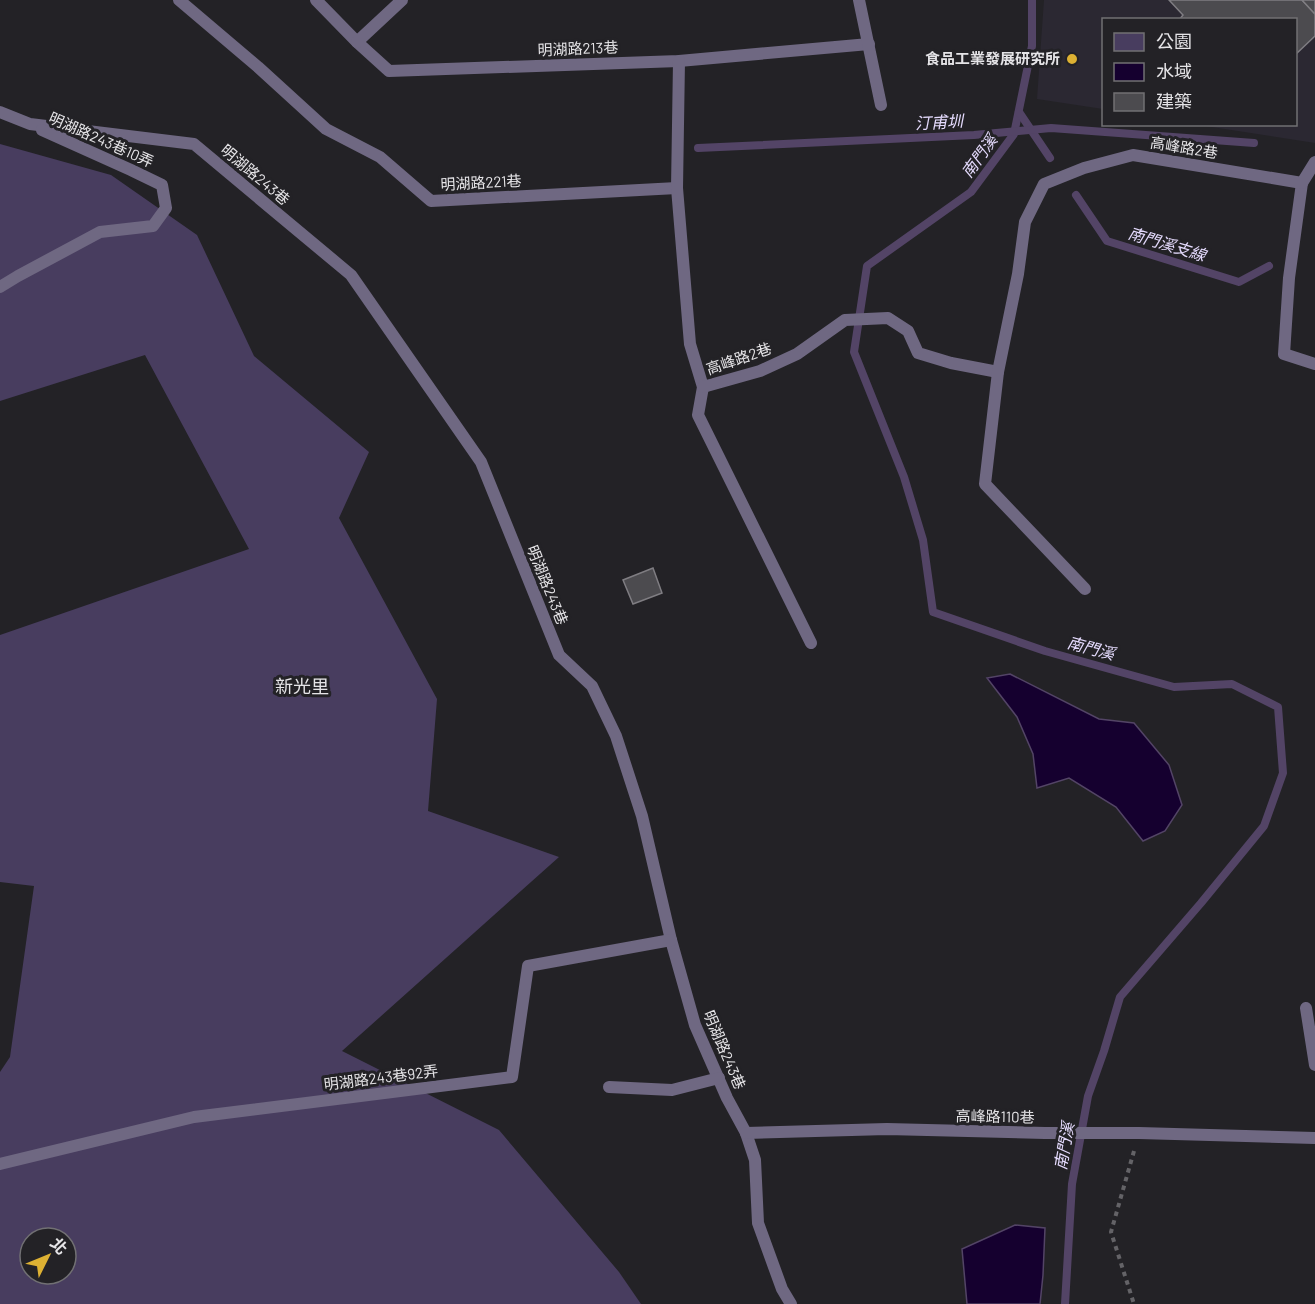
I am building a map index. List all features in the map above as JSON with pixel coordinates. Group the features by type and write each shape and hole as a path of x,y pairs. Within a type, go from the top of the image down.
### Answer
{"lane":[{"name":"明湖路221巷","path":"179,0 258,66 326,129 380,157 431,201 677,188"},
{"name":"明湖路213巷","path":"316,0 389,71 679,61 869,44"},
{"path":"357,42 402,0"},
{"path":"859,0 881,105"},
{"path":"679,61 677,188 690,344 703,387"},
{"name":"明湖路243巷","path":"0,112 30,124 194,144 351,275 481,462 559,655 592,686 616,736 642,816 671,940 695,1025 727,1098 746,1133 755,1160 758,1223 782,1289 791,1304"},
{"name":"明湖路243巷10弄","path":"0,287 100,232 153,226 166,208 162,185 30,124"},
{"name":"高峰路2巷","path":"1085,589 985,484 998,372 1018,274 1025,222 1044,184 1084,168 1133,155 1302,183"},
{"path":"1315,162 1302,183 1289,278 1284,354 1315,364"},
{"name":"高峰路2巷","path":"811,643 698,415 703,387 760,371 797,354 845,320 878,318 888,318 908,331 918,353 951,363 998,372"},
{"name":"明湖路243巷92弄","path":"0,1164 194,1117 512,1077 528,966 671,940"},
{"path":"1306,1008 1315,1065"},
{"path":"609,1087 672,1090 719,1078"},
{"name":"高峰路110巷","path":"746,1133 887,1130 1315,1138"}],"path":[{"path":"1134,1304 1111,1232 1138,1133"}],"shaded area":[{"name":"食品工業發展研究所","path":"1044,0 1315,0 1315,143 1205,126 1297,126 1297,18 1102,18 1102,109 1037,99"}],"green space":[{"path":"0,144 111,175 197,235 254,356 369,452 339,518 437,699 428,811 559,857 342,1051 499,1130 619,1272 641,1304 0,1304 0,1072 10,1057 34,886 0,882 0,635 249,549 145,355 0,401"}],"water":[{"path":"1010,674 1099,719 1134,723 1169,765 1182,805 1165,831 1143,841 1116,807 1069,778 1037,788 1033,754 1017,717 987,678"},
{"path":"1015,1225 1045,1228 1040,1304 967,1304 962,1249"}],"building":[{"path":"1169,0 1302,0 1315,14 1315,36 1297,53 1297,18 1181,18 1183,15"},
{"path":"1302,0 1315,0 1315,14"},
{"path":"653,568 662,593 633,604 623,580"}],"waterway":[{"name":"南門溪","path":"1032,0 1032,46 1014,134 971,192 867,266 854,352 904,477 923,540 933,612 1045,651 1174,687 1232,684 1278,707 1283,773 1264,826 1120,997 1088,1096 1072,1184 1065,1304"},
{"name":"南門溪支線","path":"1019,112 1050,158"},
{"name":"汀甫圳","path":"698,148 974,135 1051,128 1254,143"},
{"name":"南門溪支線","path":"1076,195 1107,241 1239,282 1269,266"}],"place":[{"name":"食品工業發展研究所","path":"1072,59"}],"district":[{"name":"新光里","path":"302,687"}]}
